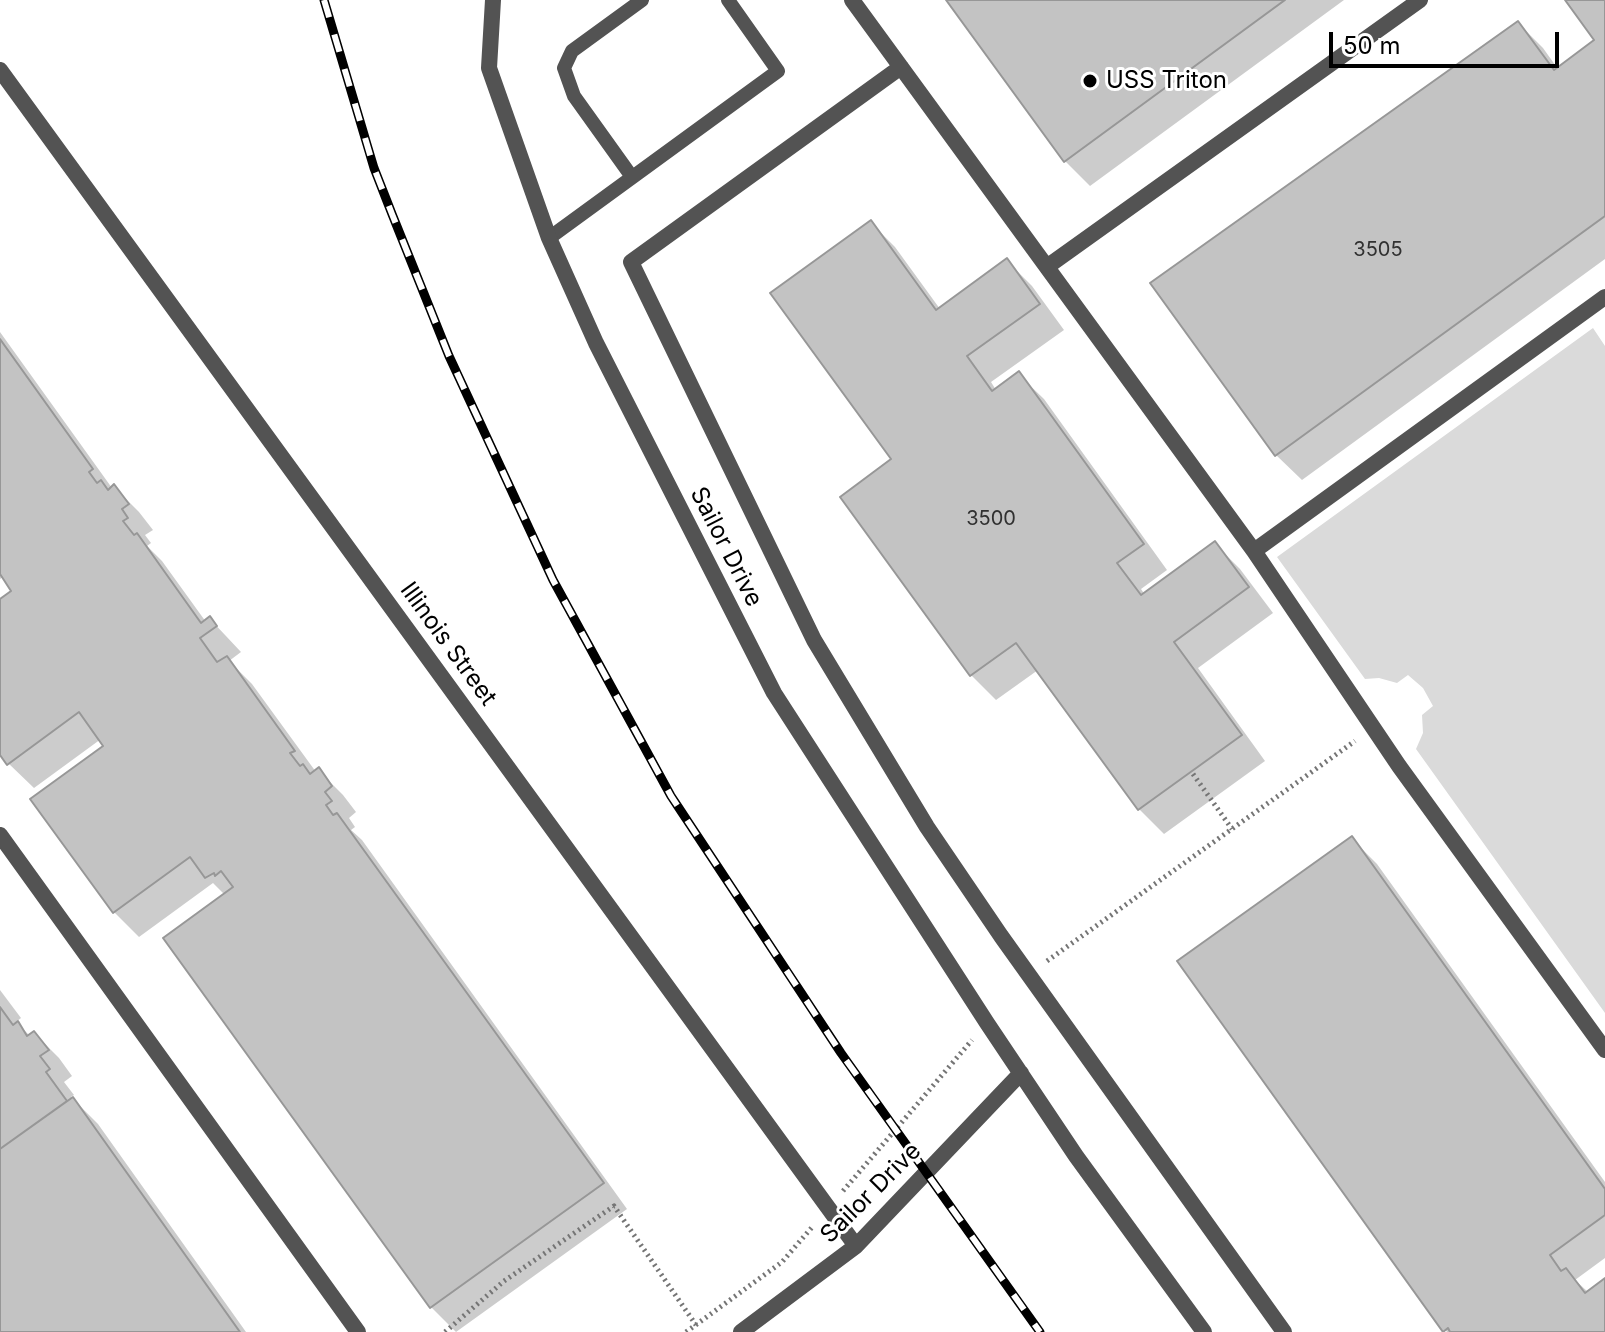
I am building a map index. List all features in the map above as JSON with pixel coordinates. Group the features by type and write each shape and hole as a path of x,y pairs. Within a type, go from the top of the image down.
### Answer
{"street":[{"name":"Sailor Drive","path":"493,0 489,68 549,238 596,343 774,693 1076,1156 1204,1332"},
{"path":"852,0 1254,551 1399,766 1605,1050"},
{"path":"1048,266 1420,0"},
{"path":"901,67 631,262 814,640 927,827 1284,1332"},
{"name":"Illinois Street","path":"0,70 856,1246"},
{"path":"1254,551 1603,304"},
{"path":"0,835 358,1332"},
{"name":"Sailor Drive","path":"741,1332 856,1246 1021,1073"}],"lane":[{"path":"632,177 574,96 564,68 572,51 642,0"},
{"path":"549,238 778,71 728,0"}],"path":[{"path":"1029,974 1373,727"},
{"path":"1193,774 1232,829"},
{"path":"686,1332 782,1262 987,1023"},
{"path":"445,1332 504,1281 614,1206 696,1325"}],"shaded area":[{"path":"1593,328 1605,346 1605,1013 1416,749 1423,733 1422,715 1433,706 1423,688 1408,675 1397,683 1379,678 1365,679 1277,557"}],"building":[{"name":"USS Triton","path":"946,0 1285,0 1064,162"},
{"path":"1565,0 1605,0 1605,216 1275,456 1150,283 1518,21 1554,70 1594,40"},
{"path":"871,220 936,310 1007,258 1040,304 967,356 992,391 1019,371 1144,544 1117,563 1141,595 1215,541 1249,587 1174,642 1242,735 1138,810 1016,643 970,676 840,497 891,459 770,293"},
{"path":"0,339 93,469 89,472 97,483 101,480 108,490 114,484 129,504 122,509 128,518 123,521 134,535 137,533 201,623 210,616 217,626 200,638 217,662 227,656 295,751 290,753 300,766 303,764 310,774 319,767 332,786 325,792 332,801 326,805 333,815 337,813 604,1183 430,1308 163,938 233,887 221,871 205,878 190,857 113,913 30,799 103,746 79,712 7,765 0,755 0,599 11,591 0,574"},
{"path":"1352,836 1605,1189 1605,1215 1550,1255 1561,1271 1566,1268 1585,1293 1605,1278 1605,1332 1450,1332 1448,1328 1443,1332 1177,961"},
{"path":"0,1007 13,1025 18,1021 27,1036 34,1031 49,1050 40,1056 50,1069 46,1072 67,1101 0,1149"},
{"path":"73,1097 240,1332 0,1332 0,1149"}],"railway":[{"path":"324,0 374,168 392,214 449,356 553,580 671,796 841,1053 1040,1332"}],"place":[{"name":"USS Triton","path":"1090,81"}]}
